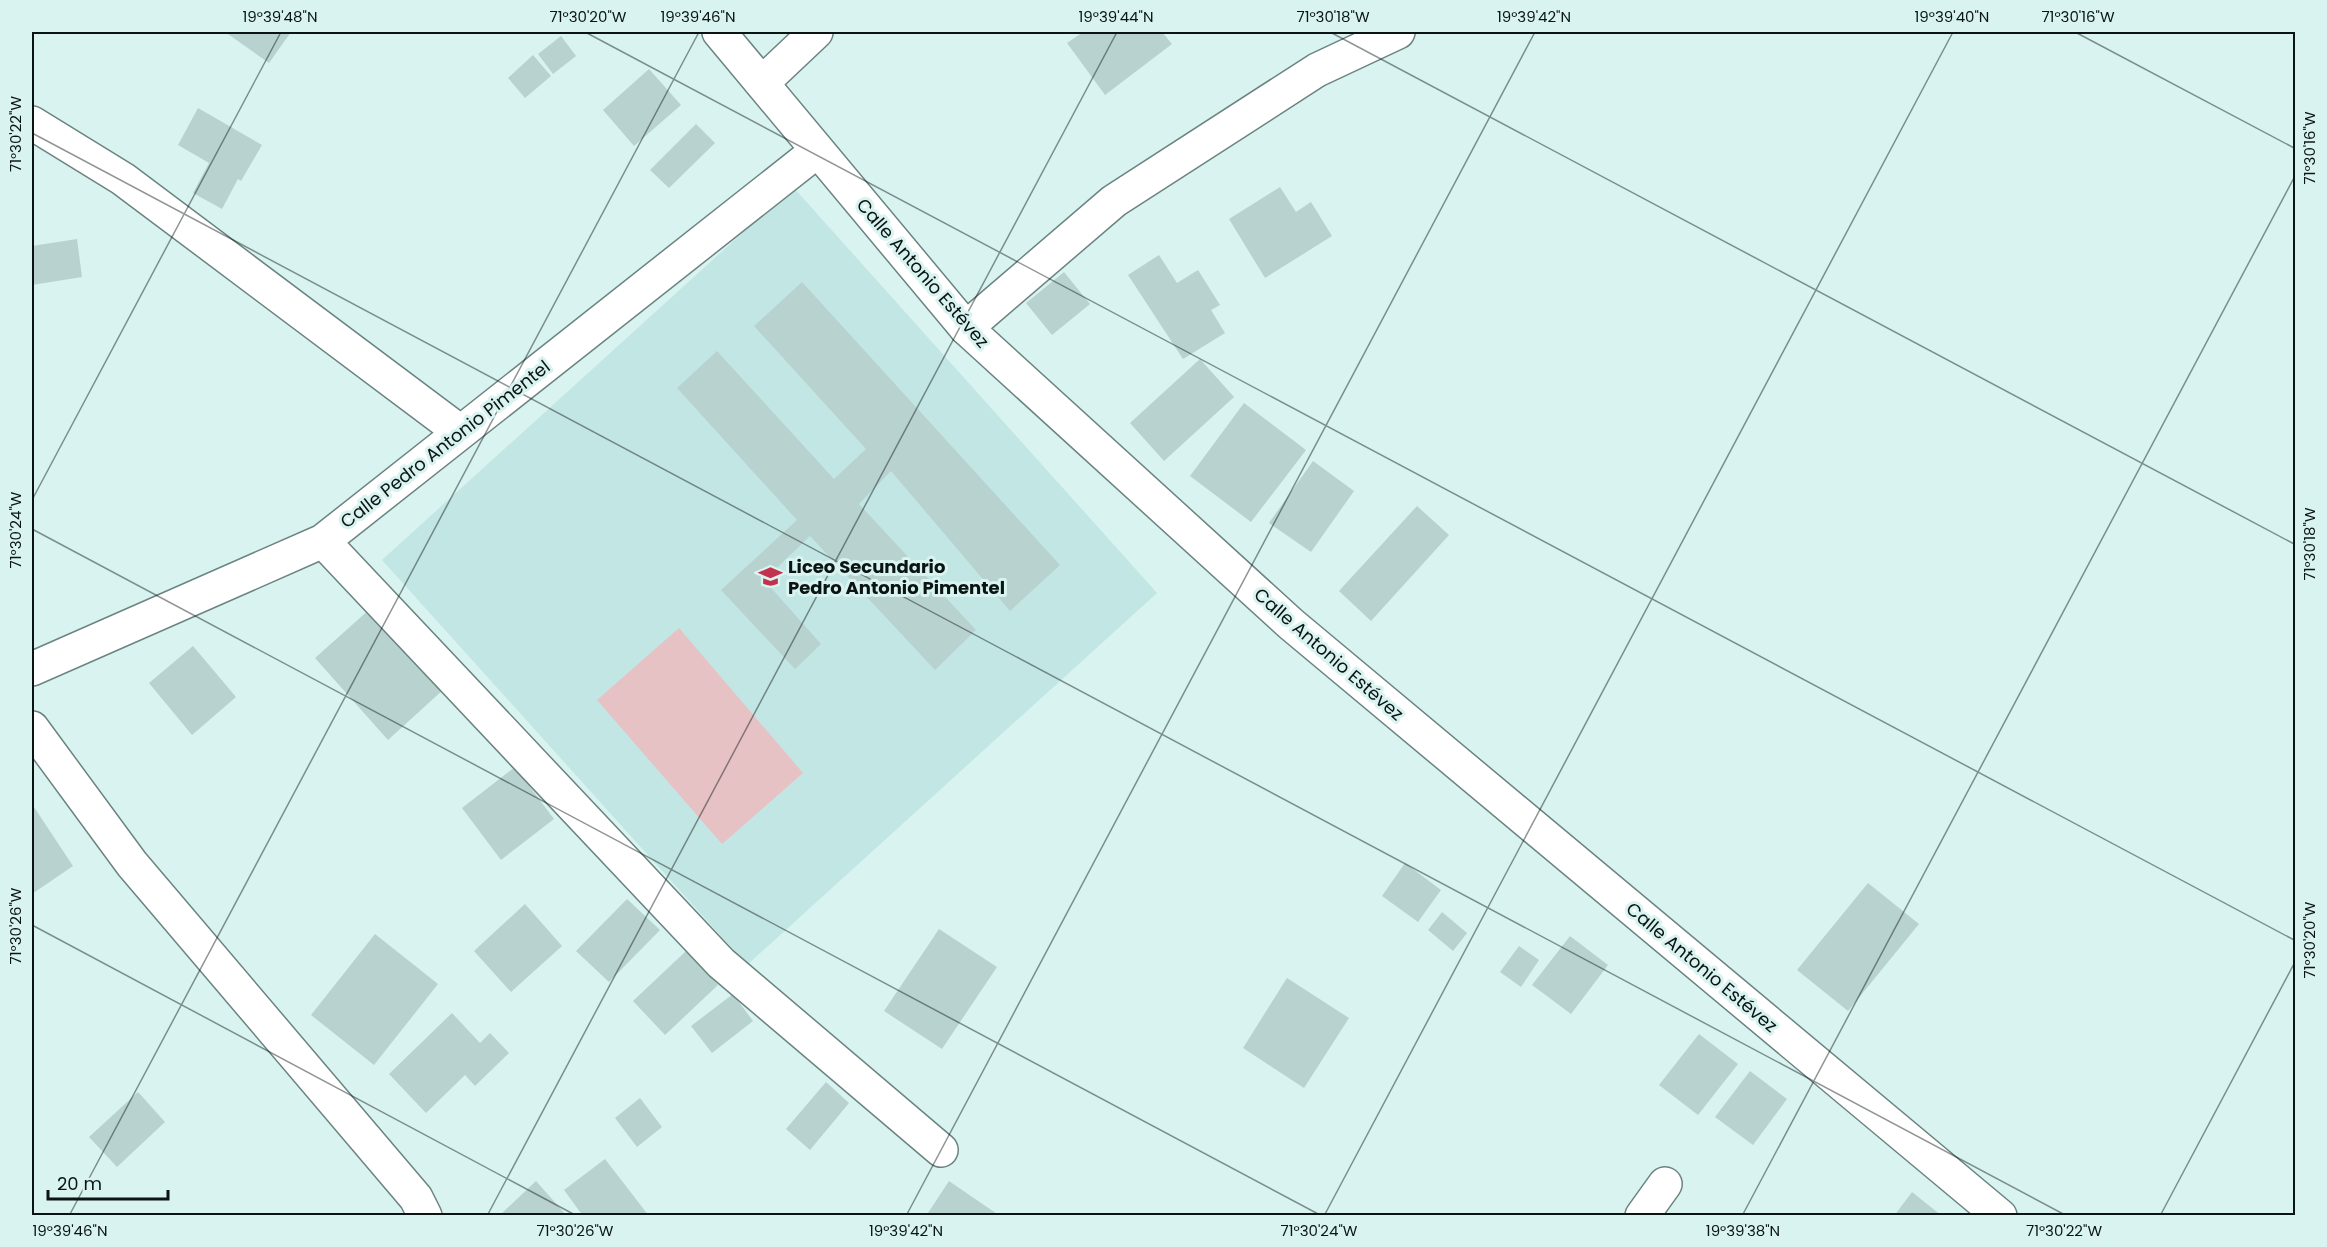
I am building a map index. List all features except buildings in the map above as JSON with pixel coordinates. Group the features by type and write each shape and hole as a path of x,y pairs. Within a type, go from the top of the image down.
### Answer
{"street":[{"name":"Calle Antonio Estévez","path":"719,32 966,328 1291,624 2000,1215"},
{"path":"762,83 816,32"},
{"path":"966,328 1114,201 1317,70 1398,32"},
{"path":"32,123 123,179 459,431"},
{"name":"Calle Pedro Antonio Pimentel","path":"32,669 322,541 817,151"},
{"path":"322,541 722,963 941,1150"},
{"path":"32,728 132,864 416,1198 425,1215"},
{"path":"1642,1215 1665,1184"}],"shaded area":[{"name":"Liceo Secundario Pedro Antonio Pimentel","path":"793,187 1157,593 747,965 382,560"},
{"path":"679,628 803,773 722,844 597,700"}],"place":[{"name":"Liceo Secundario Pedro Antonio Pimentel","path":"770,576"}]}
